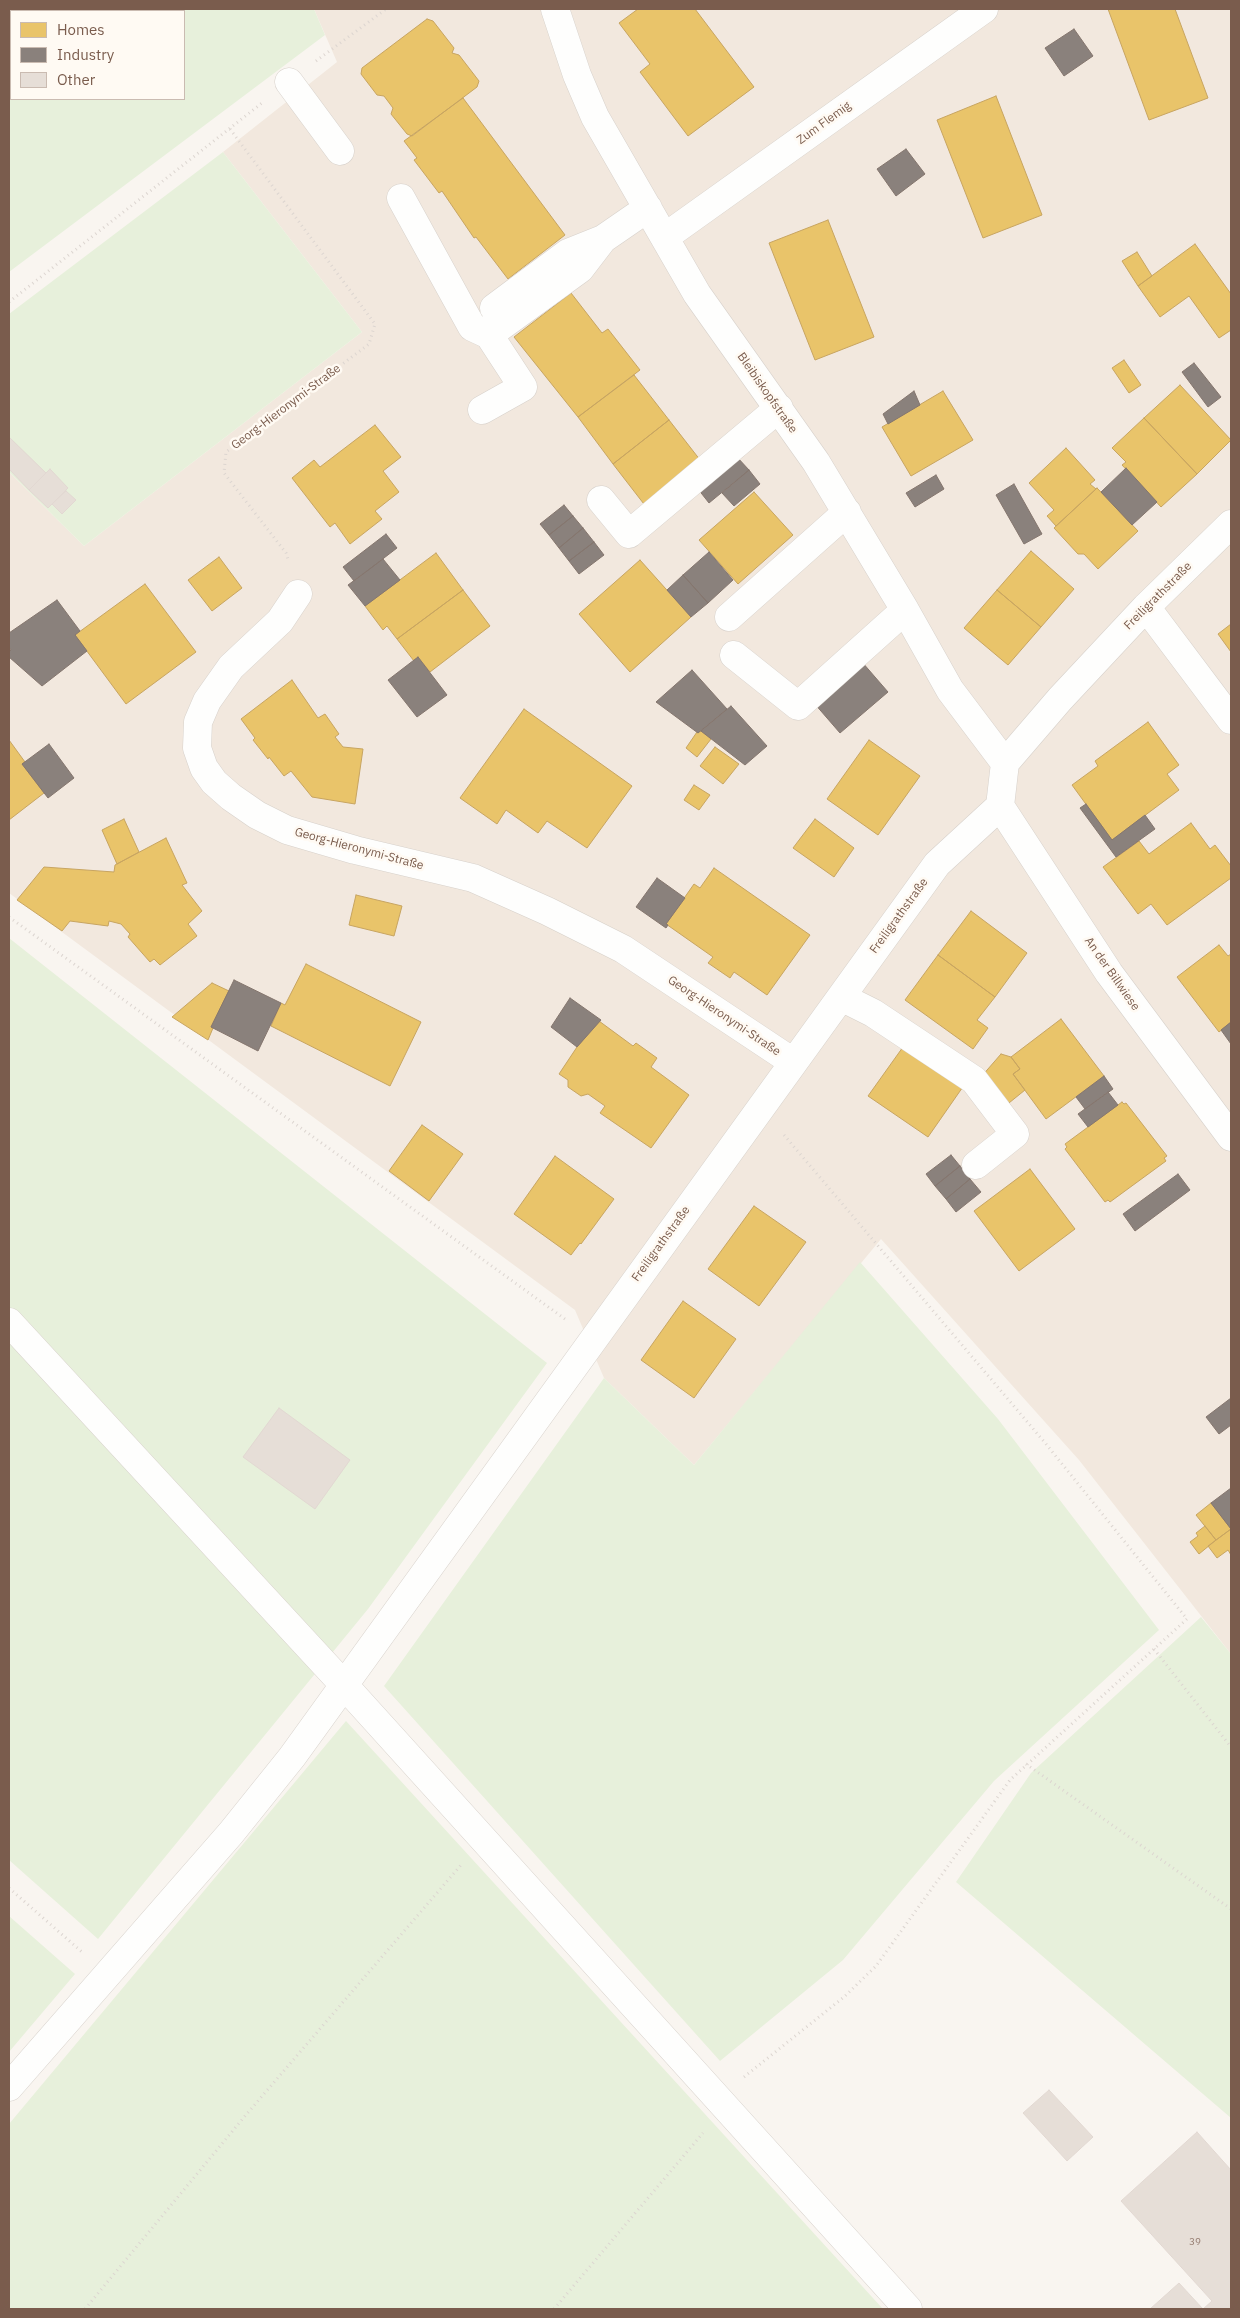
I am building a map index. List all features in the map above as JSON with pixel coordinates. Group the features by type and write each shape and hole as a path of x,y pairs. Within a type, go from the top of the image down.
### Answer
{"street":[{"name":"Bleibiskopfstraße","path":"555,9 577,75 595,117 697,294 816,462 905,610 950,690 1005,763"},
{"name":"Zum Flemig","path":"664,237 984,9"},
{"path":"289,82 340,151"},
{"path":"401,198 472,327 489,335 523,387 482,410"},
{"path":"494,308 568,252 603,238 648,208"},
{"path":"489,335 580,269 603,238"},
{"path":"601,500 629,534 779,408"},
{"path":"729,617 846,512"},
{"name":"Freiligrathstraße","path":"1005,763 1060,699 1146,607 1231,524"},
{"name":"Georg-Hieronymi-Straße","path":"298,594 280,621 231,667 207,701 198,722 197,748 204,768 214,782 231,797 258,815 287,830 355,850 473,878 547,911 623,949 793,1062"},
{"path":"1146,607 1231,720"},
{"path":"734,656 798,706 905,610"},
{"path":"1000,806 1005,763"},
{"name":"Freiligrathstraße","path":"9,2087 231,1833 292,1757 592,1339 937,864 1000,806"},
{"name":"An der Billwiese","path":"1000,806 1109,973 1231,1137"},
{"path":"841,997 873,1014 974,1080 1015,1134 976,1165"},
{"path":"9,1322 344,1686 908,2309"}],"path":[{"path":"9,302 289,82 386,9"},
{"name":"Georg-Hieronymi-Straße","path":"230,129 375,324 369,344 226,452 224,473 286,553 298,594"},
{"path":"9,917 592,1339"},
{"path":"554,2309 726,2106 733,2085 844,1997 876,1966 1010,1780 1187,1618 1046,1444 760,1108"},
{"path":"1154,1649 1231,1747"},
{"path":"1026,1764 1231,1909"},
{"path":"85,2309 245,2116 483,1839"},
{"path":"9,1888 107,1974"}],"shaded area":[{"path":"314,9 1231,9 1231,1654 1079,1460 881,1239 694,1465 604,1378 575,1310 9,893 9,472 84,546 362,332 223,152 337,62"}],"green space":[{"path":"9,9 314,9 325,35 9,272"},
{"path":"223,152 362,332 84,546 9,472 9,314"},
{"path":"9,938 547,1363 368,1609 98,1939 9,1860"},
{"path":"860,1262 998,1419 1159,1630 994,1781 843,1960 720,2061 384,1686 604,1378 694,1465"},
{"path":"1201,1617 1231,1654 1231,2118 956,1882 1031,1773"},
{"path":"346,1721 883,2309 9,2309 9,2124"},
{"path":"9,1916 75,1974 9,2052"}],"building: Homes":[{"path":"638,9 695,9 754,87 688,136 640,72 650,64 619,23"},
{"path":"1108,9 1175,9 1208,98 1149,120"},
{"path":"427,19 433,21 454,48 452,53 459,55 479,81 477,87 412,136 407,134 391,114 393,108 384,96 377,95 361,74 362,68"},
{"path":"996,96 1042,215 983,238 937,120"},
{"path":"463,98 565,235 508,279 476,237 474,238 442,191 439,193 414,160 417,158 404,141"},
{"path":"828,220 874,337 815,360 769,243"},
{"path":"1195,244 1231,294 1231,330 1219,338 1189,296 1160,317 1138,286"},
{"path":"1137,252 1152,276 1138,286 1122,261"},
{"path":"571,293 602,333 608,329 640,370 578,417 514,337"},
{"path":"1124,360 1141,385 1129,393 1112,368"},
{"path":"634,375 669,420 613,464 578,417"},
{"path":"1180,385 1231,440 1197,474 1144,418"},
{"path":"943,391 973,440 911,476 882,427"},
{"path":"1144,418 1197,474 1161,507 1122,465 1126,462 1112,448"},
{"path":"669,420 704,465 647,508 613,464"},
{"path":"375,425 401,457 383,471 399,492 375,511 382,519 350,544 335,523 330,527 292,478 314,460 320,467"},
{"path":"1066,448 1095,480 1090,484 1096,489 1056,526 1047,516 1054,510 1029,483"},
{"path":"1097,488 1138,531 1098,569 1084,554 1078,554 1054,528"},
{"path":"754,492 793,535 738,584 699,540"},
{"path":"1031,551 1074,589 1041,627 997,590"},
{"path":"436,553 463,590 397,639 387,626 383,630 365,606"},
{"path":"219,557 242,588 212,611 188,580"},
{"path":"640,560 691,617 630,672 579,614"},
{"path":"145,584 196,652 126,704 75,635"},
{"path":"463,590 490,626 430,672 418,657 414,661 397,639"},
{"path":"997,590 1041,627 1008,665 964,628"},
{"path":"1231,624 1231,652 1218,634"},
{"path":"292,680 318,718 325,714 339,734 335,737 343,747 363,749 355,804 312,797 291,771 284,776 269,757 268,759 253,740 255,738 241,719"},
{"path":"524,709 632,786 587,848 547,821 538,833 506,810 497,824 460,798"},
{"path":"1148,722 1179,765 1167,774 1179,790 1112,840 1072,785 1098,766 1095,761"},
{"path":"701,731 711,739 697,757 686,748 697,732"},
{"path":"9,740 25,762 22,764 44,793 9,820"},
{"path":"869,740 920,776 878,835 827,799"},
{"path":"715,747 739,764 723,784 700,766"},
{"path":"694,785 710,795 699,810 684,800"},
{"path":"124,819 139,852 117,864 102,830"},
{"path":"815,819 854,848 834,877 793,848"},
{"path":"1191,823 1210,849 1215,845 1231,866 1231,878 1167,925 1151,904 1138,914 1103,867 1139,841 1149,854"},
{"path":"166,838 187,883 182,885 202,911 188,924 197,936 160,965 154,959 150,962 128,937 130,934 121,924 109,921 108,926 70,921 62,931 17,900 44,867 114,872 115,865"},
{"path":"714,868 810,935 767,995 734,972 730,978 708,963 713,957 666,924 694,884 700,888"},
{"path":"356,895 402,906 394,936 349,925"},
{"path":"971,911 1027,953 995,997 938,955"},
{"path":"1219,945 1228,956 1231,954 1231,1022 1219,1032 1177,977"},
{"path":"938,955 995,997 977,1020 988,1028 973,1049 905,1000"},
{"path":"306,964 421,1022 390,1086 271,1026 281,1003 285,1005"},
{"path":"212,983 229,991 211,1027 213,1028 208,1040 172,1017"},
{"path":"1061,1019 1104,1076 1046,1119 1013,1074 1020,1069 1011,1057"},
{"path":"599,1021 633,1046 636,1043 657,1058 651,1067 689,1095 651,1148 600,1113 605,1106 588,1094 581,1096 568,1087 568,1080 559,1074 577,1047"},
{"path":"908,1040 967,1081 928,1137 868,1096"},
{"path":"1001,1054 1011,1057 1020,1069 1013,1074 1025,1090 1004,1107 981,1077"},
{"path":"1122,1102 1126,1103 1167,1156 1164,1158 1166,1161 1110,1202 1108,1200 1105,1202 1065,1149 1067,1147 1065,1144"},
{"path":"422,1125 463,1154 429,1201 389,1171"},
{"path":"555,1156 614,1199 571,1255 514,1214"},
{"path":"1030,1169 1075,1229 1019,1271 974,1211"},
{"path":"754,1206 806,1242 759,1306 708,1269"},
{"path":"683,1301 736,1339 694,1398 641,1360"},
{"path":"1211,1503 1231,1529 1216,1540 1196,1515"},
{"path":"1205,1526 1216,1540 1199,1554 1190,1542 1198,1536 1196,1533"},
{"path":"1231,1529 1231,1555 1228,1550 1217,1558 1208,1546"}],"building: Industry":[{"path":"1074,29 1093,56 1064,76 1045,48"},
{"path":"906,149 925,174 896,196 877,169"},
{"path":"1194,363 1221,397 1208,407 1182,372"},
{"path":"914,391 920,405 888,424 883,414"},
{"path":"737,457 749,470 709,503 698,489"},
{"path":"1126,468 1157,502 1132,525 1101,492"},
{"path":"749,470 760,484 734,506 722,493"},
{"path":"936,475 944,489 915,507 906,493"},
{"path":"1014,484 1042,534 1024,544 996,495"},
{"path":"564,505 573,516 549,535 540,524"},
{"path":"573,516 583,528 559,548 549,535"},
{"path":"583,528 594,542 569,561 559,548"},
{"path":"386,534 397,548 354,581 343,567"},
{"path":"594,542 604,555 579,574 569,561"},
{"path":"709,552 733,580 708,603 683,575"},
{"path":"383,559 400,580 365,606 348,585"},
{"path":"683,575 708,603 691,617 667,590"},
{"path":"57,600 80,631 75,635 87,651 42,686 9,657 11,650 9,647 9,633"},
{"path":"418,657 447,695 417,717 388,680"},
{"path":"862,662 888,692 840,733 814,703"},
{"path":"692,670 727,709 698,733 656,702"},
{"path":"731,706 767,746 745,765 701,731"},
{"path":"49,744 74,778 48,798 22,764"},
{"path":"1086,804 1112,840 1145,815 1155,829 1116,857 1080,808"},
{"path":"657,878 685,898 666,924 668,925 666,928 636,907"},
{"path":"234,980 281,1003 258,1051 211,1027"},
{"path":"570,998 601,1020 577,1047 551,1027"},
{"path":"1231,1022 1231,1044 1221,1030"},
{"path":"1104,1076 1113,1089 1085,1109 1076,1097"},
{"path":"1108,1092 1118,1105 1088,1127 1078,1114"},
{"path":"951,1155 960,1166 935,1186 926,1174"},
{"path":"960,1166 970,1179 946,1199 935,1186"},
{"path":"1178,1174 1190,1190 1135,1231 1123,1214"},
{"path":"970,1179 981,1192 956,1212 946,1199"},
{"path":"1231,1398 1231,1425 1219,1434 1206,1417"},
{"path":"1231,1488 1231,1529 1211,1503"}],"building: Other":[{"path":"9,437 46,473 29,490 9,469"},
{"path":"50,469 68,488 48,508 29,490"},
{"path":"66,491 76,500 62,514 52,504"},
{"path":"279,1408 350,1460 315,1509 243,1457"},
{"path":"1049,2090 1093,2137 1067,2161 1023,2113"},
{"path":"1197,2132 1231,2170 1231,2309 1203,2309 1212,2301 1121,2201"},
{"path":"1179,2283 1203,2309 1150,2309"}]}
